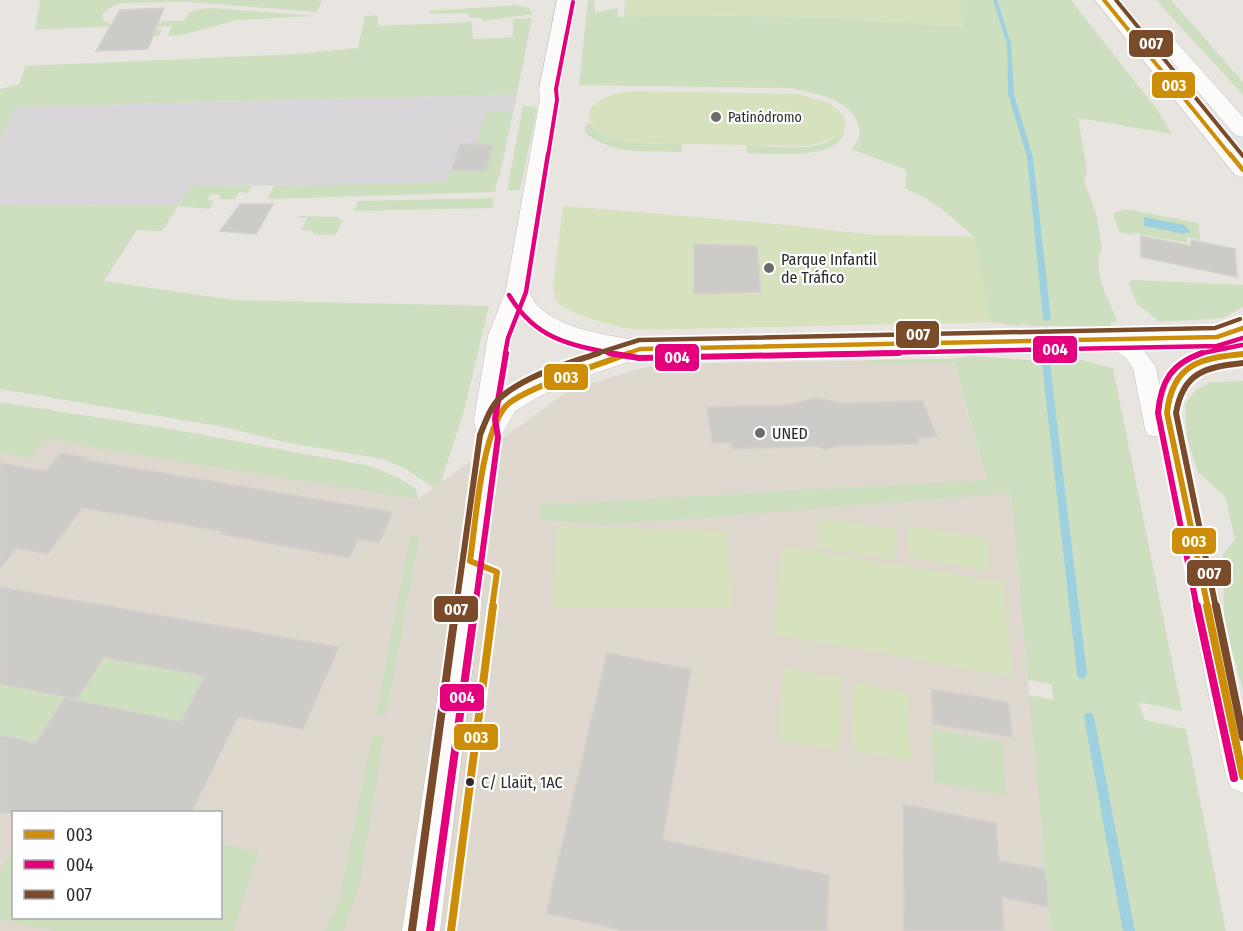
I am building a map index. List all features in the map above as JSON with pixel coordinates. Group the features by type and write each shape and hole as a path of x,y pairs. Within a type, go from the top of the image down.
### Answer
{"main road":[{"path":"1104,0 1243,170"},
{"path":"1129,0 1243,130"}],"street":[{"path":"421,931 489,436 486,420 499,336 517,290 548,99 547,89 564,0"},
{"path":"517,290 532,313 552,324 587,338 640,350 1217,337 1243,328"},
{"path":"1114,340 1133,352 1144,368 1172,498 1190,518"},
{"path":"489,436 506,405 534,389 590,366 640,350"},
{"path":"1243,354 1199,363 1178,376 1168,392 1167,413 1190,518 1206,613 1243,776"}],"shaded area":[{"path":"517,94 499,179 381,185 191,186 178,206 0,205 0,142 14,107"},
{"path":"952,359 987,480 1011,493 1051,931 0,931 0,428 418,499 568,391 637,369 673,364"}],"green space":[{"path":"40,0 322,0 317,12 191,2 120,3 109,8 102,15 104,21 115,26 35,30"},
{"path":"588,0 594,0 595,13 618,8 618,17 790,17 962,27 960,0 1071,0 1158,111 1172,134 1078,118 1087,170 1084,181 1097,216 1102,247 1098,260 1101,283 1118,322 1111,322 1111,326 1029,326 1020,323 1022,327 991,322 834,325 875,236 563,206 874,235 975,237 933,203 905,189 907,170 851,149 859,138 858,124 847,108 830,98 790,88 579,85"},
{"path":"625,0 960,0 963,28 794,17 624,17"},
{"path":"1156,0 1171,0 1243,82 1243,95"},
{"path":"516,5 529,8 533,14 482,21 482,18 470,18 468,13 430,14 429,11"},
{"path":"211,8 315,16 237,20 182,35 168,36 172,26 156,27 156,29 162,29 159,36 148,36 154,24 160,24 162,21 184,21 192,12"},
{"path":"378,15 378,26 472,22 473,39 513,37 513,19 532,18 517,94 14,107 0,142 0,89 20,84 25,66 295,54 358,48 365,16"},
{"name":"Patinódromo","path":"633,91 798,94 829,103 840,112 846,121 844,130 838,137 808,146 630,143 598,130 591,122 589,114 592,106 614,94"},
{"path":"523,106 533,106 537,109 520,190 507,190"},
{"path":"486,111 513,112 495,192 267,199 274,186 446,182 451,170 486,171 493,146 476,145"},
{"path":"589,122 608,136 620,140 682,144 681,152 630,150 607,145 585,133 585,127"},
{"path":"844,130 840,140 831,147 818,151 803,154 747,153 746,145 812,146 835,138"},
{"path":"191,186 252,186 248,193 239,192 235,199 219,199 221,195 211,194 207,200 214,201 210,209 178,206"},
{"path":"494,198 492,208 354,211 358,201"},
{"path":"0,205 178,206 162,231 137,230 104,281 233,300 489,306 464,411 441,482 434,488 404,468 382,459 284,442 224,427 0,389"},
{"name":"Parque Infantil de Tráfico","path":"563,206 874,235 975,237 991,322 636,330 606,323 581,316 562,306 555,298 553,287"},
{"path":"1126,209 1199,223 1200,240 1187,237 1187,243 1119,232 1113,213"},
{"path":"299,216 338,217 337,219 343,220 336,235 313,234 314,231 301,230 307,218 298,218"},
{"path":"1132,280 1243,285 1243,307 1223,318 1160,322 1137,304 1129,284"},
{"path":"971,356 1029,360 1078,359 1113,368 1182,711 1138,702 1145,720 1186,729 1226,931 1051,931 1029,695 1054,700 1051,684 1028,680 1011,493 610,525 541,520 540,505 987,480 954,363 867,364 866,360 952,359"},
{"path":"1243,381 1243,691 1224,620 1223,554 1235,539 1225,497 1198,472 1187,438 1185,404 1196,390 1211,382"},
{"path":"0,402 171,429 370,466 399,478 416,489 418,499 101,449 49,438 30,458 0,452"},
{"path":"817,518 895,529 896,560 817,548"},
{"path":"557,526 726,531 733,608 553,607"},
{"path":"908,526 988,538 990,571 909,557"},
{"path":"410,536 419,536 386,716 376,715"},
{"path":"782,546 1003,582 1013,677 773,634"},
{"path":"104,657 205,676 189,707 238,717 230,732 77,701 63,721 51,719 36,743 0,735 0,684 46,693 54,682 85,687"},
{"path":"783,668 842,678 840,751 778,740"},
{"path":"854,683 909,693 911,761 853,751"},
{"path":"932,729 1002,742 1007,796 934,782"},
{"path":"372,735 384,736 359,887 343,931 325,931 339,901"},
{"path":"222,844 258,852 234,931 52,931 0,919 0,873 12,851 12,919 222,919"}],"water":[{"path":"1144,217 1184,225 1191,232 1184,234 1144,226"}],"building":[{"path":"164,8 148,49 96,51 120,10"},
{"path":"460,144 493,145 486,171 451,170"},
{"path":"240,204 273,204 256,234 220,231"},
{"path":"1141,236 1191,246 1191,240 1235,249 1237,277 1141,257"},
{"path":"694,244 757,246 761,292 694,293"},
{"path":"816,398 842,403 923,401 937,437 918,438 919,444 838,446 826,449 814,446 732,449 731,443 712,443 707,407 788,405"},
{"path":"61,453 88,458 86,460 393,512 379,543 358,539 349,558 220,534 222,531 82,508 48,554 16,548 0,569 0,463 46,471"},
{"path":"0,587 339,647 303,729 238,717 192,811 67,810 0,813 0,735 36,743 64,698 181,722 205,676 104,657 77,699 0,684"},
{"path":"607,653 691,669 663,840 829,875 827,931 625,931 546,913"},
{"path":"931,689 1008,702 1012,737 933,724"},
{"path":"903,804 996,823 999,861 1045,869 1049,907 1002,897 1004,931 904,931"}],"waterway":[{"path":"995,0 1009,44 1011,94 1030,157 1047,319"},
{"path":"1046,364 1082,674"},
{"path":"1089,717 1129,931"}],"transit line":[{"name":"003","path":"1104,0 1243,170"},
{"name":"007","path":"1116,0 1243,156"},
{"name":"004","path":"430,931 498,437 495,419 508,338 526,292 557,100 556,89 573,2"},
{"name":"004","path":"509,295 525,319 549,335 579,346 639,358 1217,346 1243,338"},
{"name":"007","path":"412,930 480,435 491,410 500,398 527,381 546,373 639,340 1215,328 1240,319"},
{"name":"003","path":"470,561 489,436 506,405 534,389 640,349 1217,337 1243,328"},
{"name":"004","path":"1234,778 1213,687 1158,413 1160,393 1166,378 1183,361 1206,351 1242,345"},
{"name":"003","path":"1243,354 1210,359 1188,368 1173,383 1167,413 1243,776"},
{"name":"007","path":"1243,363 1218,366 1197,374 1183,388 1178,399 1176,413 1243,737"},
{"name":"003","path":"451,931 497,572 470,561"}],"place":[{"name":"Patinódromo","path":"716,117"},
{"name":"Parque Infantil de Tráfico","path":"769,268"},
{"name":"UNED","path":"760,433"},
{"name":"C/ Llaüt, 1AC","path":"470,782"}]}
